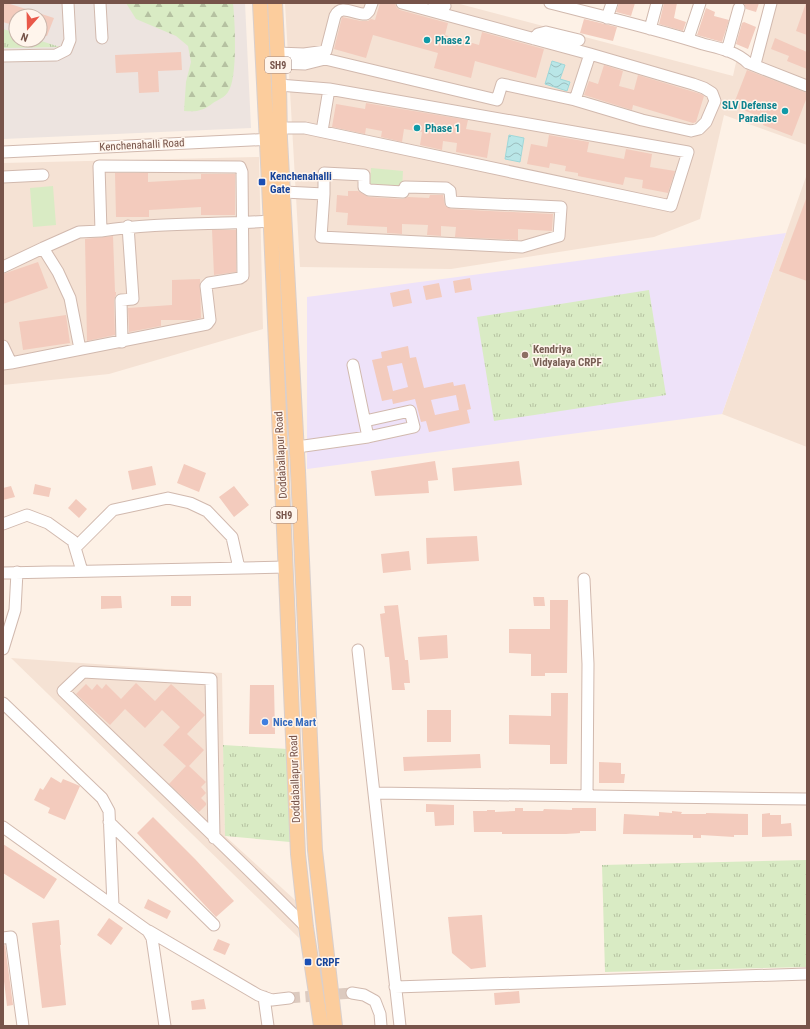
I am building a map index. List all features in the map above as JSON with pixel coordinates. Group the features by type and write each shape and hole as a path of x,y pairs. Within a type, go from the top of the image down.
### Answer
{"main road":[{"name":"Doddaballapur Road","path":"260,3 284,192 315,850 335,1026"},
{"name":"Doddaballapur Road","path":"275,3 279,85 271,221 298,854 306,927 321,1026"}],"street":[{"path":"3,56 56,55 66,50 70,40 68,3"},
{"path":"100,3 102,38"},
{"path":"326,55 337,11 342,9 366,14 372,3"},
{"path":"277,58 304,54 326,55 497,100 502,84 575,100 642,120 691,131 699,129 706,122 715,101 712,93 704,88 590,54 402,3"},
{"path":"550,3 569,5 607,18 688,39 727,51 748,62 807,86"},
{"path":"607,18 612,3"},
{"path":"650,29 657,3"},
{"path":"688,39 700,3"},
{"path":"756,60 771,3"},
{"path":"727,51 739,8"},
{"path":"534,39 538,34 546,32 579,40"},
{"path":"575,100 590,54"},
{"path":"742,58 756,60 807,80"},
{"path":"279,85 329,89 322,131"},
{"name":"Kenchenahalli Road","path":"3,152 276,136 305,128 671,206 688,152 329,89"},
{"path":"3,346 7,364 207,324 210,320 206,286 209,283 240,278 243,276 242,172 240,167 99,166 101,231"},
{"path":"324,173 364,175 364,187 369,190 403,192 405,187 446,188 450,191 451,202 561,207 559,236 522,247 321,237 324,194 324,173"},
{"path":"3,177 43,175"},
{"path":"284,192 324,194"},
{"path":"3,267 79,232 101,231 128,226 271,221"},
{"path":"122,342 121,300 133,299 128,226"},
{"path":"43,248 58,272 70,298 80,349"},
{"path":"353,365 368,437"},
{"path":"297,447 368,437 414,427 410,411 365,421"},
{"path":"75,548 113,510 168,498 190,503 207,511 232,537 239,568"},
{"path":"3,524 27,515 48,523 73,541 82,571"},
{"path":"3,573 286,567"},
{"path":"3,648 14,610 17,572"},
{"path":"584,579 588,664 588,796"},
{"path":"358,650 400,1026"},
{"path":"214,838 211,679 83,672 63,691 197,822 214,838 268,888 306,927"},
{"path":"3,703 102,798 109,811 113,905"},
{"path":"374,793 807,799"},
{"path":"109,822 214,925"},
{"path":"3,827 148,931 229,979 264,997 272,1000 289,998"},
{"path":"148,931 152,938 164,1026"},
{"path":"3,938 11,937 23,1026"},
{"path":"395,987 807,974"},
{"path":"352,993 364,995 376,1001 380,1014 381,1026"},
{"path":"264,997 268,1026"}],"shaded area":[{"path":"3,3 245,3 251,128 3,139"},
{"path":"285,3 456,3 733,76 737,58 752,62 765,3 807,3 807,145 724,115 700,219 654,237 451,269 300,267"},
{"path":"259,157 263,329 109,374 3,385 3,163"},
{"path":"807,174 807,447 722,414"},
{"name":"Kendriya Vidyalaya CRPF","path":"786,233 722,414 307,469 307,297"},
{"path":"11,658 222,673 225,836 295,900 299,938"}],"green space":[{"path":"126,3 233,3 235,63 231,85 227,94 206,108 196,111 184,111 186,82 191,62 188,46 176,36 136,19"},
{"path":"3,29 8,31 8,48 3,48"},
{"path":"48,43 60,47 48,47"},
{"path":"371,168 403,171 402,190 370,187"},
{"path":"53,186 56,225 33,227 30,188"},
{"path":"649,290 666,395 494,421 477,317"},
{"path":"223,745 288,749 290,842 225,836"},
{"path":"807,860 807,967 605,972 602,865"}],"water":[{"path":"552,61 565,65 560,79 570,82 567,91 545,84"},
{"path":"509,135 524,138 520,162 505,159"}],"building":[{"path":"3,3 23,8 8,8 8,24 3,22"},
{"name":"Phase 2","path":"380,3 395,4 400,10 448,23 445,35 479,45 482,32 544,49 536,78 475,61 471,78 434,68 438,53 373,35 366,58 334,49 342,17 361,21 368,21 371,19 375,20"},
{"path":"619,3 635,3 631,16 616,12"},
{"path":"664,3 677,3 674,18 686,22 683,31 659,24"},
{"path":"744,3 759,3 756,12 746,9"},
{"path":"807,3 807,35 796,31"},
{"path":"706,8 715,12 714,16 729,20 722,42 697,35"},
{"path":"48,16 54,18 48,33"},
{"path":"584,19 617,27 613,41 580,33"},
{"path":"744,22 756,27 748,49 736,44 742,23"},
{"path":"775,38 807,52 807,69 787,61 789,56 771,49"},
{"path":"181,52 182,70 158,71 159,92 139,93 138,72 116,73 115,55"},
{"path":"604,65 623,71 619,86 634,90 638,75 701,94 704,96 696,122 693,123 633,105 632,110 584,95 589,81 598,84"},
{"path":"747,70 807,93 807,97 792,136 763,125 765,119 733,106"},
{"name":"Phase 1","path":"366,103 468,120 466,129 491,133 487,158 456,152 457,143 443,141 442,150 420,145 422,132 404,129 402,142 381,137 382,131 366,128 365,134 332,127 336,104 365,109"},
{"path":"549,135 589,142 587,152 624,159 626,149 652,154 650,167 675,171 668,193 642,188 643,180 625,177 623,185 578,176 578,173 565,171 566,166 550,163 549,168 527,164 531,144 547,147"},
{"path":"115,173 148,173 148,182 201,179 201,174 235,174 235,215 201,215 201,207 149,210 149,217 116,217"},
{"path":"348,191 358,191 369,197 403,199 408,197 429,198 430,195 443,195 445,205 451,209 553,214 552,231 518,229 518,240 455,237 456,227 441,226 441,236 427,235 428,225 402,224 402,234 387,233 387,227 347,225 348,213 336,212 337,195 348,196"},
{"path":"807,199 807,281 779,271"},
{"path":"212,230 236,230 236,272 214,275"},
{"path":"113,236 116,292 114,300 115,335 87,341 85,239"},
{"path":"38,262 48,288 3,304 3,274"},
{"path":"470,278 472,290 455,293 453,281"},
{"path":"200,279 201,318 192,320 161,320 161,326 129,332 128,308 172,305 172,280"},
{"path":"439,283 442,297 426,300 423,286"},
{"path":"409,289 412,303 393,307 390,293"},
{"path":"66,315 70,343 23,350 19,322"},
{"path":"408,346 410,358 416,357 424,388 453,382 454,386 465,384 471,409 467,410 470,423 429,432 426,421 421,422 415,399 393,404 392,399 382,401 372,360 382,358 381,352","holes":["402,363 408,387 393,391 387,366","456,395 459,410 435,415 431,400"]},
{"path":"435,461 438,480 428,481 429,493 375,496 371,471"},
{"path":"519,461 522,485 454,491 452,468"},
{"path":"184,464 206,473 199,492 177,483"},
{"path":"152,466 156,485 132,490 128,471"},
{"path":"35,484 51,488 49,497 33,494"},
{"path":"11,486 15,497 3,500 3,488"},
{"path":"234,486 249,505 234,517 219,497"},
{"path":"76,499 87,509 79,518 68,508"},
{"path":"477,536 479,561 427,564 426,538"},
{"path":"409,551 411,570 383,573 381,554"},
{"path":"101,596 121,596 122,608 101,609"},
{"path":"171,596 191,596 191,606 171,606"},
{"path":"533,597 544,597 545,606 534,606"},
{"path":"550,600 568,600 567,673 545,673 545,676 531,676 531,654 509,653 509,629 550,629"},
{"path":"398,605 405,660 408,660 410,683 404,683 405,690 392,690 389,657 385,657 380,614 385,613 384,606"},
{"path":"447,635 448,658 420,660 418,637"},
{"path":"136,683 155,701 171,684 205,715 187,734 204,750 189,766 206,782 201,787 206,793 201,798 206,805 199,812 169,784 186,766 163,745 180,727 162,710 145,728 125,709 110,725 76,694 86,684 92,690 97,684 102,689 106,684 121,699"},
{"path":"250,685 274,685 275,734 249,734"},
{"path":"551,693 568,693 567,764 550,764 550,745 509,744 509,715 551,716"},
{"path":"427,710 451,710 451,742 427,742"},
{"path":"480,754 481,768 404,771 403,757"},
{"path":"599,762 621,763 621,774 625,774 624,783 599,783"},
{"path":"51,777 61,783 63,779 80,786 65,820 48,813 50,808 34,800 40,788 43,790"},
{"path":"426,804 454,805 454,825 435,826 434,812 426,812"},
{"path":"515,808 523,808 523,811 543,811 544,809 572,810 572,808 596,808 596,831 580,831 580,833 566,834 502,834 502,832 474,832 473,811 515,811"},
{"path":"672,811 682,812 681,814 748,814 748,835 734,835 734,837 701,835 701,838 693,838 693,835 623,834 624,814 659,816 659,812 672,813"},
{"path":"770,813 770,815 781,815 781,824 791,823 792,836 762,837 762,814"},
{"path":"153,817 234,901 216,917 137,833"},
{"path":"3,844 57,879 44,899 3,873"},
{"path":"148,899 171,911 167,919 144,908"},
{"path":"482,915 486,967 471,969 452,953 448,917"},
{"path":"109,918 123,928 111,945 97,935"},
{"path":"59,920 66,1005 42,1008 32,923"},
{"path":"218,939 230,944 225,955 213,950"},
{"path":"5,945 13,1005 7,1006 3,973 3,946"},
{"path":"519,991 520,1003 495,1005 494,993"},
{"path":"204,999 206,1009 192,1010 191,1001"}],"tunnel":[{"path":"289,998 352,993"}],"place":[{"name":"Phase 2","path":"427,40"},
{"name":"SLV Defense Paradise","path":"785,111"},
{"name":"Phase 1","path":"417,128"},
{"name":"Kenchenahalli Gate","path":"262,182"},
{"name":"Kendriya Vidyalaya CRPF","path":"525,355"},
{"name":"Nice Mart","path":"265,722"},
{"name":"CRPF","path":"308,962"}]}
